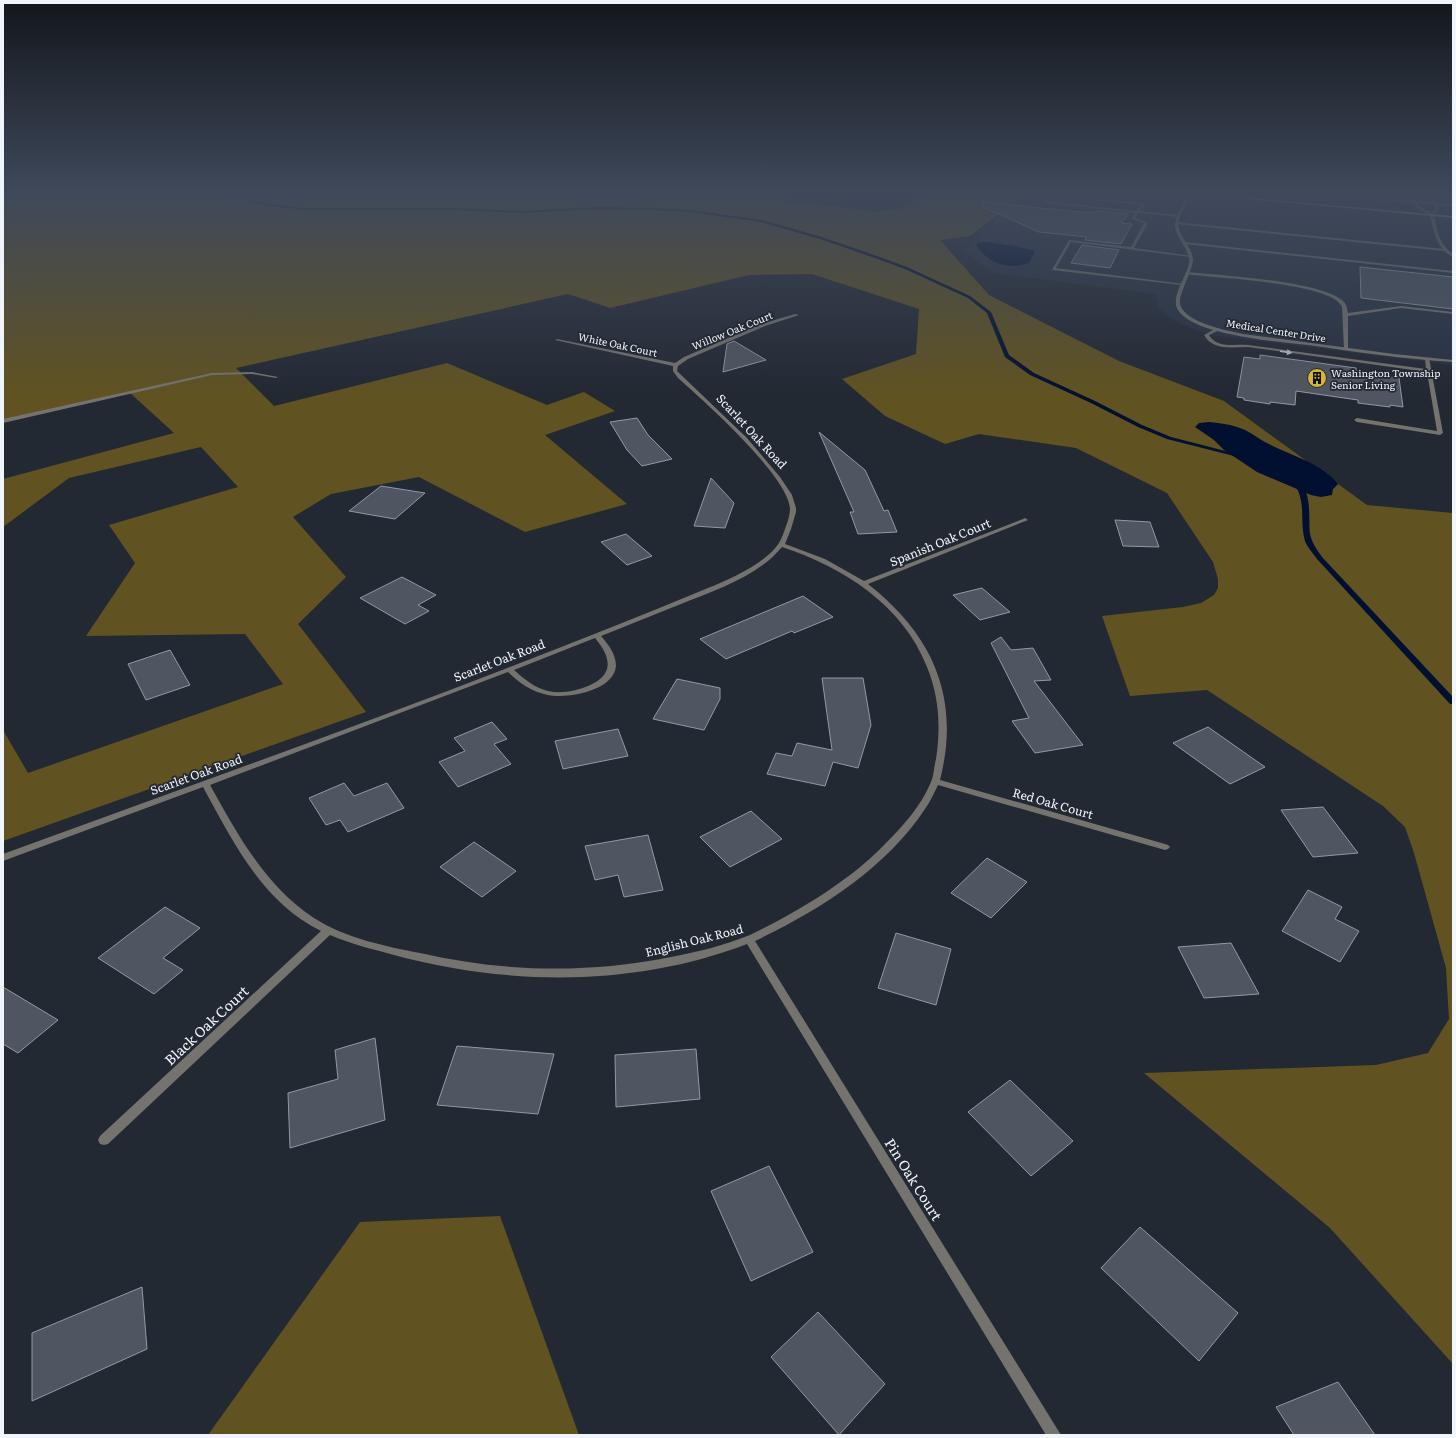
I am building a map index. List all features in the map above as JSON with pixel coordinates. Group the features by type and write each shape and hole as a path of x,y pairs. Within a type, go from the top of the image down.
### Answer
{"street":[{"path":"1058,260 1053,269 1182,284"},
{"name":"Medical Center Drive","path":"1189,260 1178,300 1180,310 1193,320 1217,329 1253,337 1427,360 1453,361"},
{"path":"1343,260 1453,272"},
{"path":"1186,273 1305,287 1338,298 1343,303 1345,315 1346,349"},
{"path":"1345,315 1401,307 1453,313"},
{"name":"Willow Oak Court","path":"676,365 686,358 756,328 797,315"},
{"path":"1217,329 1206,335 1207,339 1212,343 1223,346 1248,346 1428,371"},
{"name":"White Oak Court","path":"557,340 676,365"},
{"path":"1357,420 1440,433 1427,360"},
{"name":"Scarlet Oak Road","path":"3,858 509,669 734,579 756,566 782,545 793,507 789,493 781,479 759,454 714,408 680,377 676,371 676,365"},
{"path":"3,421 212,374 252,373 276,377"},
{"name":"Spanish Oak Court","path":"863,584 1025,520"},
{"name":"English Oak Road","path":"205,783 242,850 269,887 305,917 328,931 402,954 502,972 550,974 598,972 632,968 694,955 749,939 791,918 858,874 887,849 919,812 935,781 942,751 944,726 943,705 939,686 928,658 911,629 899,615 863,584 823,560 801,550 782,545"},
{"path":"509,669 530,686 548,692 564,694 591,688 607,678 612,670 611,654 606,645 596,635"},
{"name":"Red Oak Court","path":"935,781 1165,847"},
{"name":"Black Oak Court","path":"104,1140 328,931"},
{"name":"Pin Oak Court","path":"749,939 1054,1435"}],"shaded area":[{"path":"3,260 958,260 989,295 1119,361 1224,401 1367,505 1453,513 1453,1364 1330,1228 1144,1073 1376,1065 1428,1053 1449,1019 1446,968 1414,853 1405,827 1383,806 1207,690 1130,696 1102,616 1183,607 1201,603 1214,595 1218,588 1218,579 1213,562 1167,493 1076,448 979,434 945,444 885,416 842,379 916,354 919,309 812,274 749,275 610,308 568,294 236,368 274,406 447,363 547,405 584,392 615,411 545,435 627,504 525,532 419,477 331,494 293,517 346,577 298,624 366,712 3,841 3,730 28,773 283,684 245,634 86,636 135,563 109,525 238,487 201,447 69,478 3,527 3,479 174,433 129,392 3,420"},
{"path":"976,260 1453,260 1453,365 1211,335 1183,325 1168,316 1158,308 1156,294 993,273"},
{"path":"500,1216 579,1435 208,1435 360,1222"}],"water":[{"path":"992,260 1030,260 1029,263 1014,266 1000,264"},
{"path":"1209,422 1230,425 1246,430 1265,442 1315,465 1338,484 1333,489 1332,495 1321,497 1311,495 1257,472 1224,450 1214,440 1195,427 1199,423"}],"building":[{"path":"1073,260 1114,260 1110,268 1071,263"},
{"path":"1360,267 1453,277 1453,309 1361,298"},
{"path":"734,341 766,360 723,372 727,344"},
{"name":"Washington Township Senior Living","path":"1260,355 1356,368 1356,371 1399,378 1403,407 1358,403 1358,400 1296,391 1295,405 1270,402 1270,404 1244,400 1244,398 1237,397 1244,357 1260,359"},
{"path":"637,418 648,435 672,459 642,466 627,450 610,422"},
{"path":"819,432 865,470 884,511 888,510 897,532 858,534 850,512 854,512"},
{"path":"711,478 734,503 725,528 694,526"},
{"path":"381,486 425,493 395,519 349,511"},
{"path":"1115,520 1150,522 1159,547 1123,546"},
{"path":"626,534 652,556 627,565 601,542"},
{"path":"402,577 436,595 418,605 429,611 405,624 360,598"},
{"path":"982,588 1010,612 980,620 953,595"},
{"path":"803,596 833,617 794,633 792,631 726,659 700,639"},
{"path":"1001,637 1011,650 1033,648 1051,680 1034,681 1083,745 1035,753 1012,721 1029,718 991,643"},
{"path":"170,650 190,685 146,700 128,664"},
{"path":"822,678 863,678 871,725 858,768 833,762 825,786 767,774 776,753 792,756 797,743 832,750"},
{"path":"677,679 720,688 720,699 704,730 653,719"},
{"path":"492,722 507,739 494,744 511,764 458,787 439,762 465,751 454,738"},
{"path":"1208,727 1265,767 1230,784 1173,743"},
{"path":"618,729 628,756 563,769 555,741"},
{"path":"344,783 354,796 387,783 404,808 348,832 340,820 326,825 309,798"},
{"path":"1323,807 1358,853 1313,857 1281,810"},
{"path":"751,811 782,839 730,867 700,837"},
{"path":"648,835 663,890 624,897 618,875 595,880 585,846"},
{"path":"474,842 516,871 482,897 440,867"},
{"path":"987,858 1027,882 991,918 951,893"},
{"path":"1308,890 1342,907 1335,919 1359,931 1340,962 1282,931"},
{"path":"165,907 200,928 163,958 183,970 154,994 98,958"},
{"path":"896,933 951,949 936,1005 878,988"},
{"path":"1231,943 1259,994 1204,998 1178,947"},
{"path":"3,987 58,1020 18,1053 3,1044"},
{"path":"375,1038 385,1120 290,1148 288,1093 338,1079 335,1050"},
{"path":"457,1046 554,1054 538,1114 437,1105"},
{"path":"696,1049 700,1099 616,1107 615,1055"},
{"path":"1010,1080 1073,1141 1031,1176 968,1112"},
{"path":"769,1166 813,1252 751,1281 711,1191"},
{"path":"1140,1227 1238,1313 1199,1361 1101,1268"},
{"path":"142,1287 147,1349 32,1401 32,1333"},
{"path":"818,1312 885,1384 839,1435 771,1357"},
{"path":"1338,1382 1375,1435 1294,1435 1276,1407"}],"waterway":[{"path":"884,260 906,268 969,297 989,312 1007,356 1032,374 1093,402 1140,426 1169,438 1238,455"},
{"path":"1297,483 1302,490 1306,505 1306,527 1309,542 1319,558 1453,702"}],"place":[{"name":"Washington Township Senior Living","path":"1317,378"}]}
